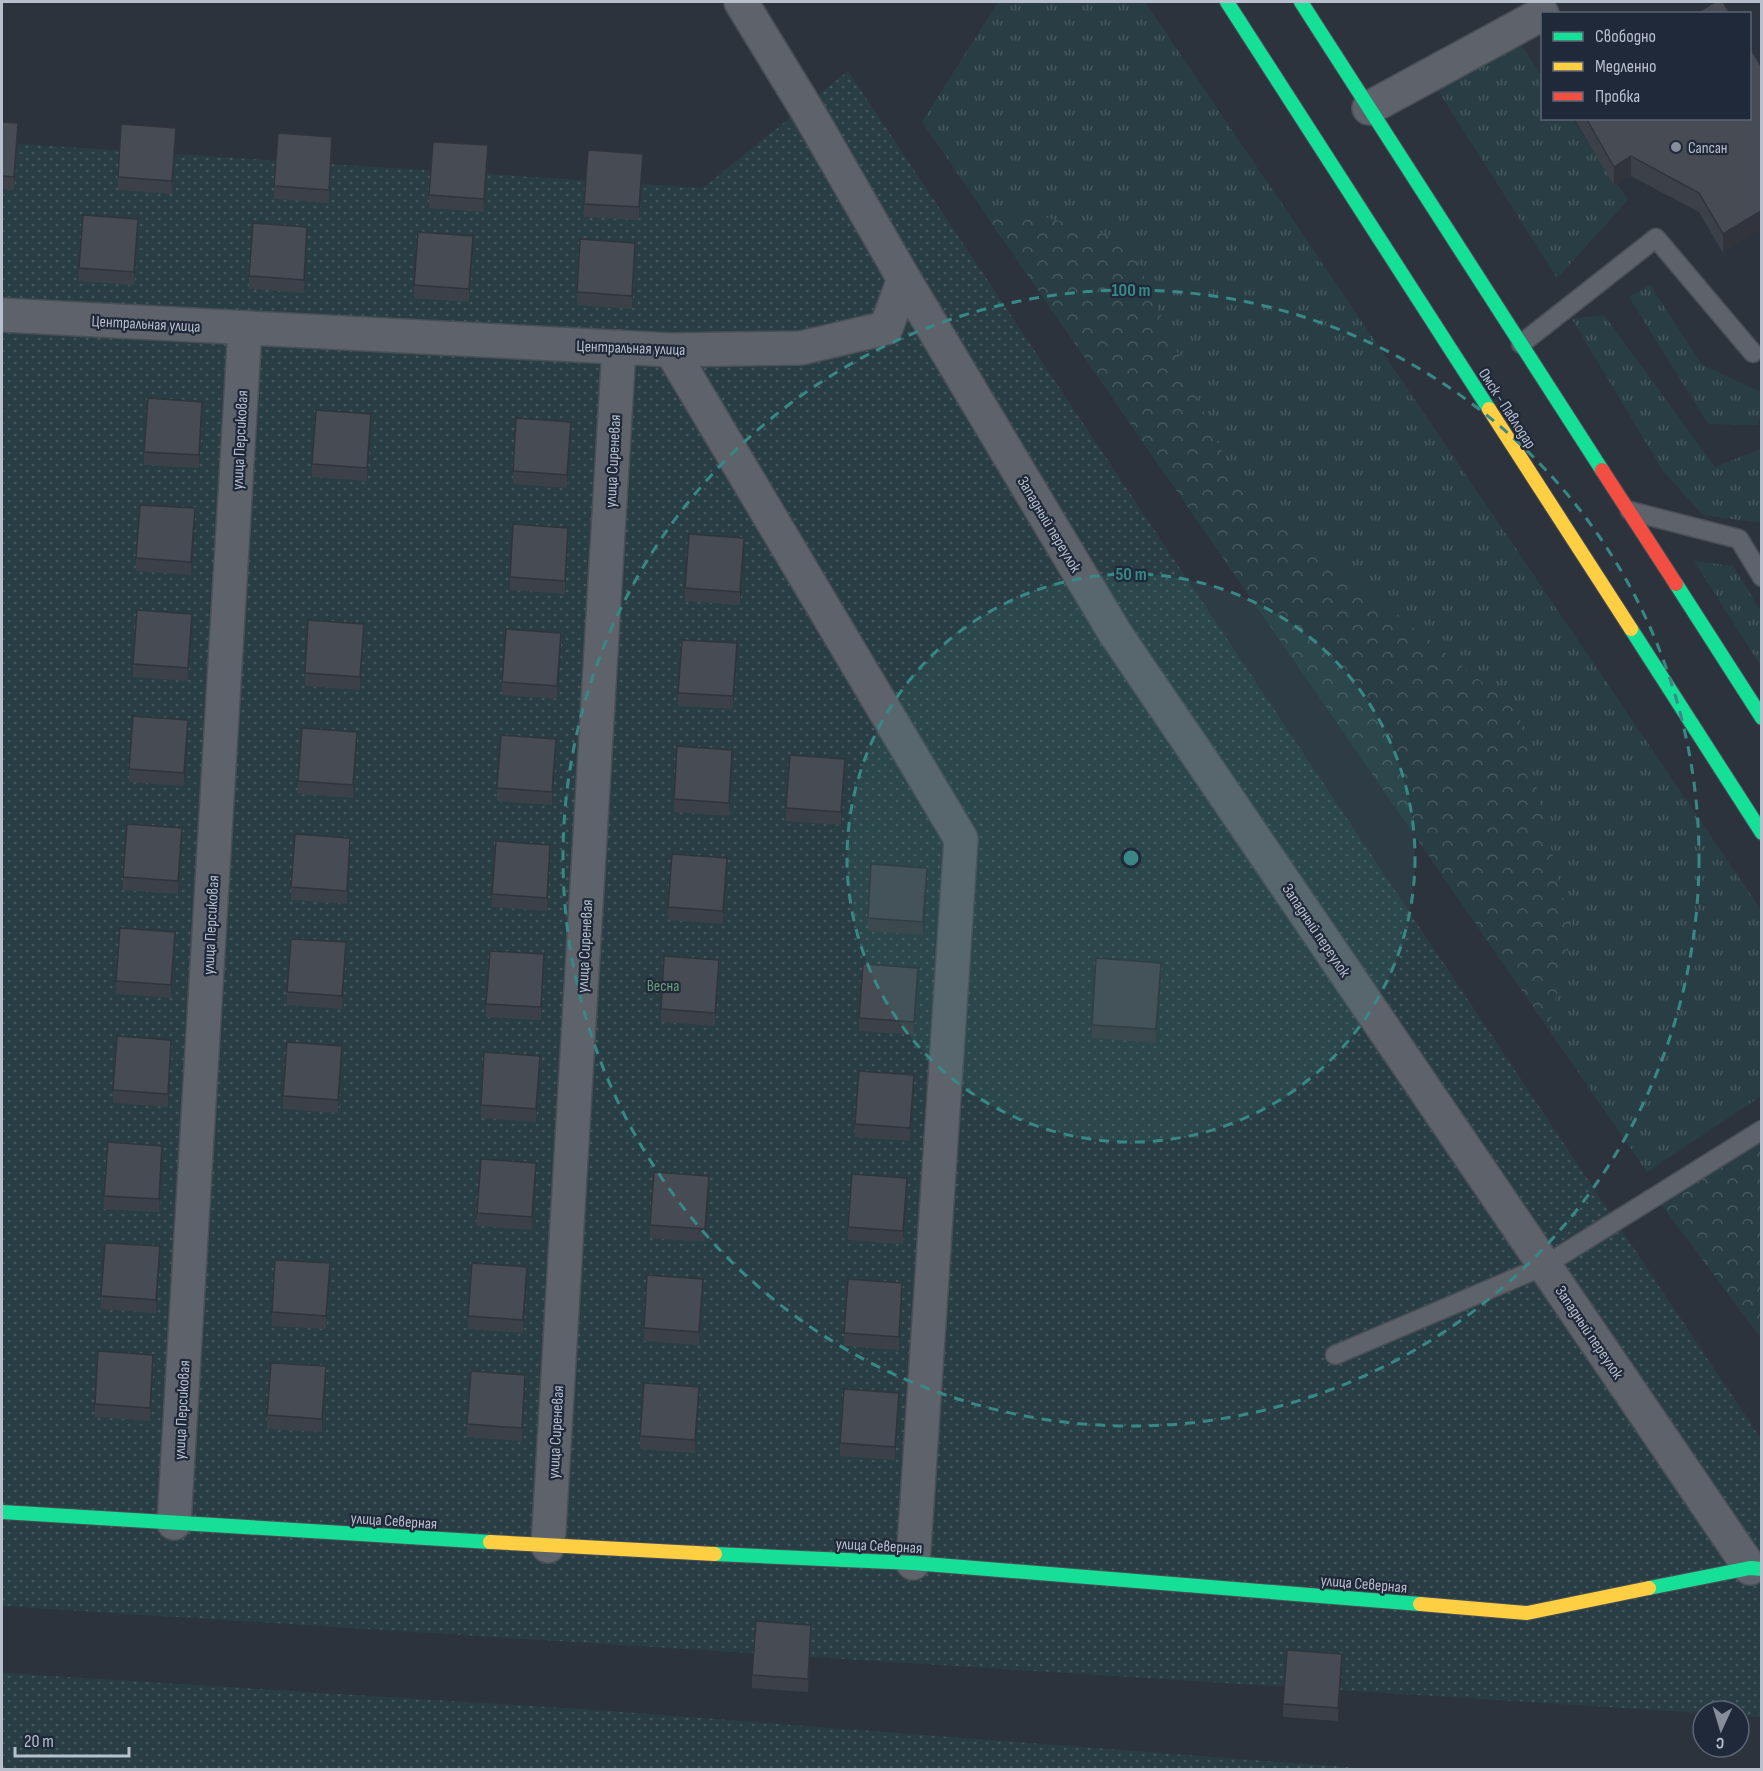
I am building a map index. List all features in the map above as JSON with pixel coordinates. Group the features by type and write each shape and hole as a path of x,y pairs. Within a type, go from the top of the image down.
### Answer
{"main road":[{"name":"Омск - Павлодар","path":"1227,2 1761,833"},
{"path":"1301,2 1761,718"},
{"name":"улица Северная","path":"2,1512 548,1546 913,1563 1527,1613 1756,1569"}],"street":[{"path":"741,2 807,110 904,279"},
{"path":"1547,12 1565,2"},
{"path":"1369,108 1541,15"},
{"name":"Центральная улица","path":"2,315 671,350 801,348 886,328 904,279"},
{"name":"Западный переулок","path":"904,279 1115,633 1544,1266 1756,1569"},
{"name":"улица Персиковая","path":"174,1523 245,328"},
{"name":"улица Сиреневая","path":"548,1546 619,347"},
{"path":"671,350 961,839 913,1563"}],"lane":[{"path":"1521,344 1656,238 1753,353"},
{"path":"1628,511 1739,539 1761,577"},
{"path":"1335,1355 1544,1266 1761,1130"}],"green space":[{"path":"998,2 1145,2 1761,910 1761,1096 1647,1172 922,122"},
{"path":"1522,46 1541,75 1541,120 1573,120 1628,200 1557,278 1434,84"},
{"name":"Весна","path":"848,71 1761,1439 1761,1717 1751,1717 1751,1699 1691,1699 1691,1712 2,1606 2,143 703,188"},
{"path":"1028,212 1128,241 1237,486 1518,711 1572,935 1548,1028 989,219"},
{"path":"1650,285 1702,365 1761,392 1761,413 1758,425 1708,424 1629,297"},
{"path":"1604,315 1715,467 1761,449 1761,523 1703,515 1663,471 1572,319"},
{"path":"1694,561 1733,566 1761,612 1761,666"},
{"path":"1761,1130 1761,1338 1655,1196"},
{"path":"2,1673 596,1710 1371,1769 2,1769"}],"building":[{"path":"1715,2 1723,2 1729,12 1698,12"},
{"name":"Сапсан","path":"1751,49 1761,66 1761,211 1723,234 1699,193 1631,156 1614,167 1587,120 1751,120"},
{"path":"2,122 18,123 14,177 2,176"},
{"path":"121,124 176,128 172,181 118,177"},
{"path":"278,133 332,137 329,190 274,186"},
{"path":"433,142 488,145 484,199 429,195"},
{"path":"588,150 643,154 639,207 584,204"},
{"path":"83,215 138,219 134,272 79,268"},
{"path":"253,223 307,227 304,280 249,276"},
{"path":"418,232 473,236 469,289 414,285"},
{"path":"580,239 635,243 632,296 577,292"},
{"path":"2,394 4,394 2,431"},
{"path":"148,398 202,402 199,455 144,452"},
{"path":"316,410 371,414 367,468 312,464"},
{"path":"516,418 571,422 567,475 513,471"},
{"path":"140,505 195,508 191,562 136,558"},
{"path":"513,524 568,528 565,581 510,577"},
{"path":"689,534 744,538 740,592 685,588"},
{"path":"137,610 192,614 188,668 133,664"},
{"path":"308,620 364,624 360,677 305,673"},
{"path":"506,629 561,633 557,686 502,682"},
{"path":"682,640 737,643 733,696 678,693"},
{"path":"133,716 188,720 184,773 129,769"},
{"path":"302,728 357,732 353,785 298,781"},
{"path":"501,735 556,739 552,792 497,788"},
{"path":"677,746 732,750 729,803 674,799"},
{"path":"790,755 845,759 841,812 786,808"},
{"path":"127,824 182,828 178,881 123,877"},
{"path":"295,834 350,838 347,891 291,887"},
{"path":"496,841 550,845 547,898 492,894"},
{"path":"672,854 727,858 723,911 668,907"},
{"path":"871,864 927,868 923,922 868,918"},
{"path":"120,928 175,932 171,985 116,981"},
{"path":"291,939 346,942 342,996 287,992"},
{"path":"490,951 544,954 541,1007 486,1004"},
{"path":"664,956 719,960 715,1013 661,1009"},
{"path":"1096,958 1161,963 1156,1029 1092,1025"},
{"path":"863,964 918,968 914,1022 859,1018"},
{"path":"117,1036 171,1040 168,1094 113,1090"},
{"path":"287,1042 342,1046 338,1100 283,1096"},
{"path":"484,1052 540,1056 536,1109 481,1105"},
{"path":"859,1071 914,1075 910,1128 855,1124"},
{"path":"108,1142 162,1146 159,1199 104,1196"},
{"path":"481,1159 536,1163 532,1217 477,1213"},
{"path":"654,1172 709,1176 705,1229 650,1225"},
{"path":"852,1174 907,1178 903,1231 848,1227"},
{"path":"105,1243 160,1246 156,1300 101,1296"},
{"path":"275,1260 330,1263 326,1316 272,1312"},
{"path":"472,1263 527,1267 523,1320 468,1316"},
{"path":"647,1275 703,1279 699,1332 644,1328"},
{"path":"848,1279 902,1283 899,1337 844,1333"},
{"path":"98,1351 153,1355 150,1408 95,1404"},
{"path":"271,1363 326,1366 322,1419 267,1415"},
{"path":"471,1371 525,1375 522,1428 467,1424"},
{"path":"644,1383 699,1387 695,1440 640,1436"},
{"path":"844,1389 899,1393 895,1447 840,1443"},
{"path":"756,1621 811,1625 808,1679 752,1675"},
{"path":"1287,1650 1342,1654 1338,1708 1283,1704"}],"traffic: fast":[{"path":"1227,2 1489,409"},
{"path":"1301,2 1602,470"},
{"path":"1676,584 1762,718"},
{"path":"1631,629 1762,833"},
{"path":"2,1512 490,1542"},
{"path":"715,1554 913,1563 1420,1604"},
{"path":"1649,1588 1750,1568 1762,1569"}],"traffic: slow":[{"path":"1489,409 1631,629"},
{"path":"490,1542 715,1554"},
{"path":"1420,1604 1527,1613 1649,1588"}],"traffic: jam":[{"path":"1602,470 1676,584"}],"place":[{"name":"Сапсан","path":"1676,147"}]}
